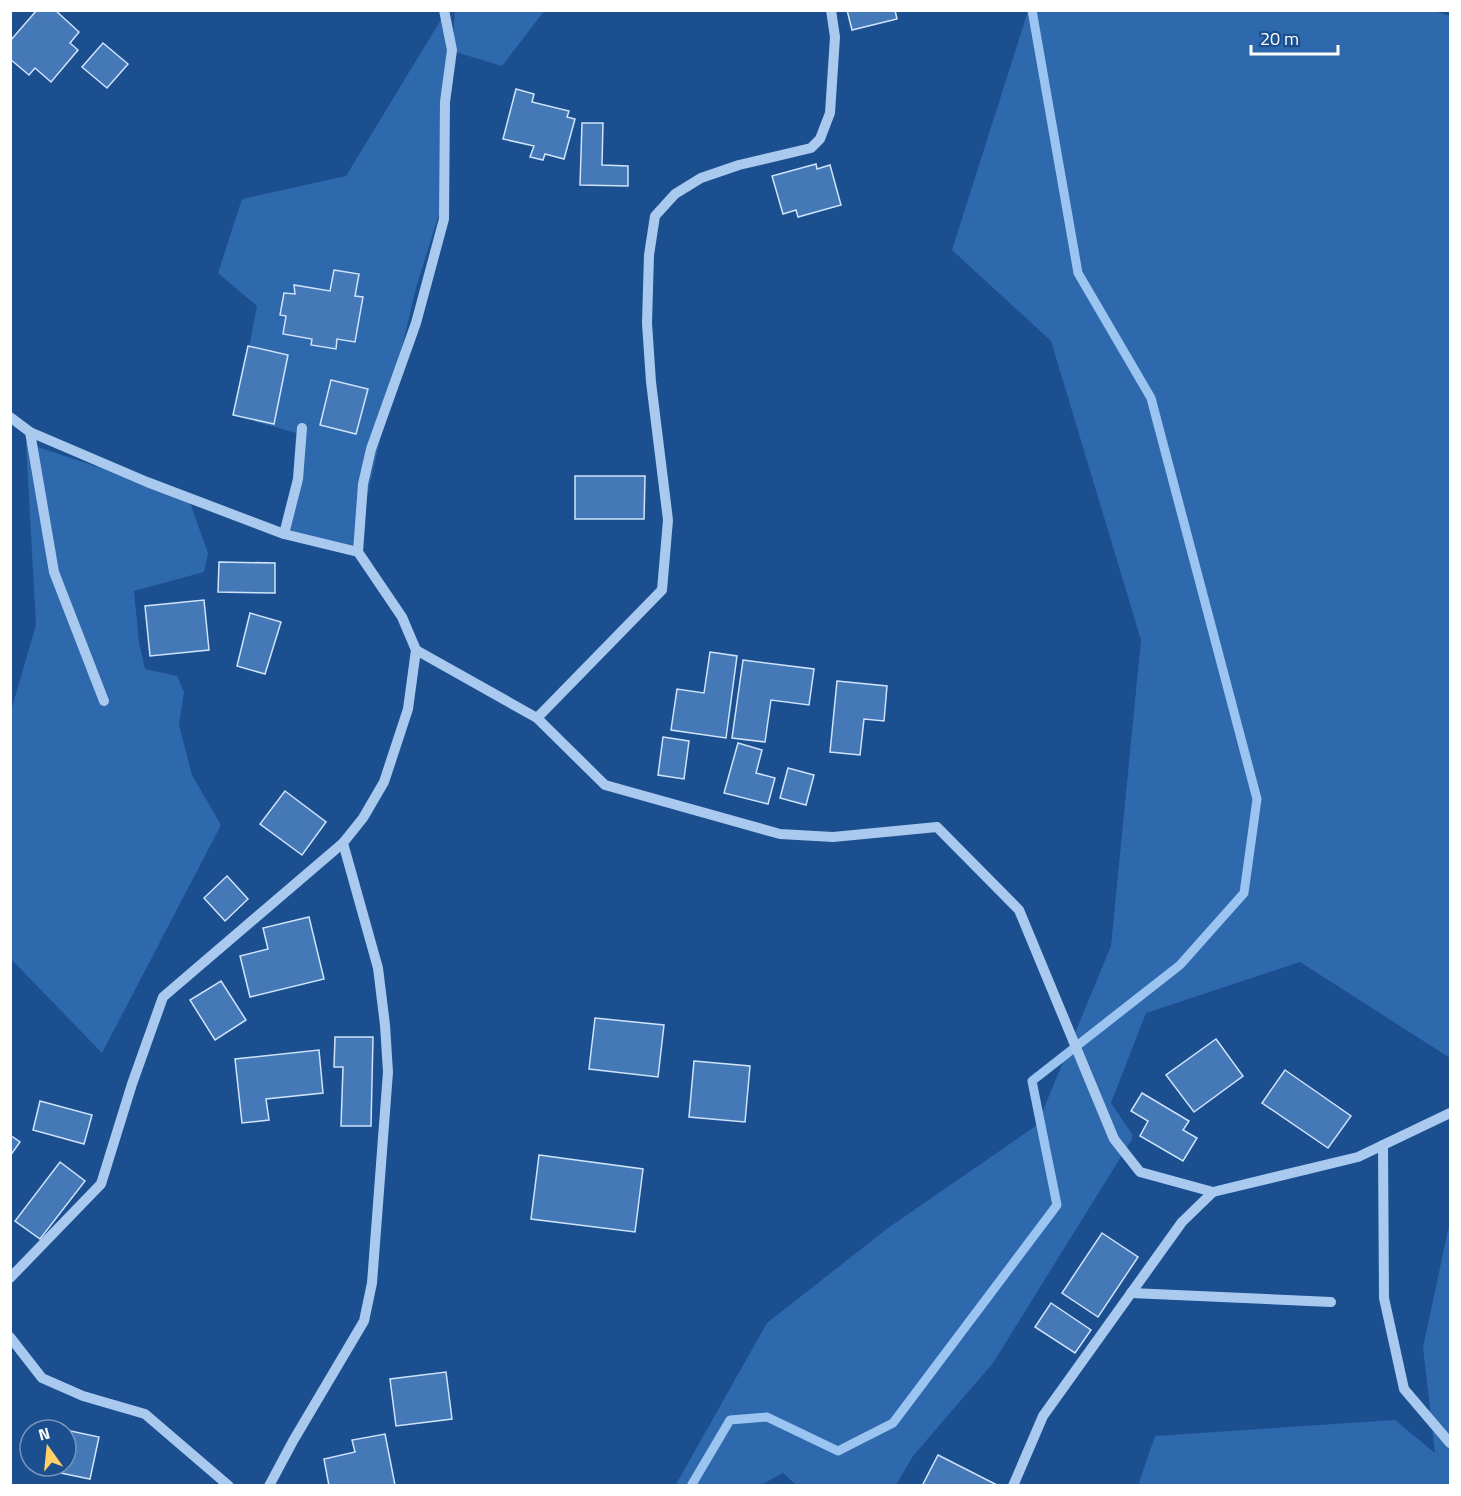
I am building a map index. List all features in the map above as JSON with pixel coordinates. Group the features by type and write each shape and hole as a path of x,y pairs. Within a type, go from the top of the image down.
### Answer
{"street":[{"path":"10,1278 101,1184 132,1084 163,997 343,843 363,818 384,782 408,709 416,650 402,617 358,552 363,484 371,449 416,323 444,219 445,102 452,50 444,10"},
{"path":"537,718 662,590 668,520 651,382 647,323 649,255 655,216 675,194 701,178 739,165 811,148 820,139 830,113 835,37 831,10"},
{"path":"10,417 30,432 147,482 284,534 358,552"},
{"path":"284,534 298,479 302,428"},
{"path":"30,432 54,572 105,701"},
{"path":"416,650 537,718 605,785 780,834 833,837 937,827 1019,910 1114,1139 1140,1172 1213,1192 1358,1157 1450,1113"},
{"path":"269,1485 364,1321 372,1283 388,1072 385,1025 378,968 343,843"},
{"path":"1383,1145 1384,1298 1404,1389 1450,1443"},
{"path":"1013,1485 1042,1416 1182,1222 1213,1192"},
{"path":"1131,1293 1331,1302"},
{"path":"10,1337 42,1378 83,1396 145,1414 229,1485"}],"shaded area":[{"path":"1430,10 1450,16 1450,1058 1300,962 1146,1013 1111,1103 1132,1134 1132,1139 993,1363 913,1456 896,1485 796,1485 783,1473 761,1485 675,1486 767,1323 888,1228 1037,1125 1111,946 1141,640 1051,341 952,250 1028,11"},
{"path":"455,11 544,11 502,66 452,51 445,195 416,288 355,547 289,535 296,433 236,416 257,306 218,273 242,199 346,176 445,13 452,47"},
{"path":"26,443 188,497 208,553 204,572 134,591 139,642 145,669 177,676 184,692 179,725 192,775 221,825 102,1053 11,959 10,714 36,625"},
{"path":"1450,1221 1450,1485 1439,1485 1438,1481 1438,1486 1138,1486 1155,1436 1395,1420 1435,1453 1423,1347"}],"building":[{"path":"37,10 55,10 79,32 70,43 78,50 51,82 35,68 29,75 10,59 10,41"},
{"path":"847,10 895,10 897,19 852,30"},
{"path":"103,43 128,64 107,88 82,67"},
{"path":"516,89 534,94 532,102 569,111 567,117 575,119 564,159 545,154 543,160 530,157 534,146 503,139"},
{"path":"582,123 603,123 602,165 628,166 628,186 580,185"},
{"path":"816,164 817,169 830,165 841,205 798,217 796,210 783,214 772,176"},
{"path":"334,270 359,274 355,296 363,297 355,342 337,339 336,349 311,345 312,339 283,334 286,316 280,315 284,293 295,294 294,285 330,291"},
{"path":"248,346 288,355 274,424 233,415"},
{"path":"331,380 368,389 356,434 320,425"},
{"path":"575,476 645,476 644,519 575,519"},
{"path":"219,562 275,563 275,593 218,592"},
{"path":"204,600 209,650 150,656 145,606"},
{"path":"250,613 281,622 265,674 237,666"},
{"path":"710,652 737,656 726,738 671,730 677,689 704,693"},
{"path":"743,660 814,669 809,705 771,700 765,742 732,738"},
{"path":"837,681 887,686 884,721 864,719 860,755 830,752"},
{"path":"663,737 689,741 684,779 658,775"},
{"path":"738,743 762,750 756,773 775,778 768,804 724,793"},
{"path":"788,768 814,775 806,805 780,798"},
{"path":"285,791 326,822 302,855 260,824"},
{"path":"227,876 248,899 225,921 204,898"},
{"path":"309,917 324,979 250,997 240,956 268,949 263,928"},
{"path":"221,981 246,1020 215,1040 190,1000"},
{"path":"595,1018 664,1025 658,1077 589,1069"},
{"path":"335,1037 373,1037 371,1126 341,1126 343,1067 334,1067"},
{"path":"1216,1039 1243,1076 1194,1112 1166,1075"},
{"path":"319,1050 323,1093 266,1099 269,1120 242,1123 235,1059"},
{"path":"694,1061 750,1066 745,1122 689,1117"},
{"path":"1285,1070 1351,1116 1328,1148 1262,1103"},
{"path":"1142,1093 1189,1121 1183,1130 1197,1138 1183,1161 1140,1136 1148,1121 1131,1111"},
{"path":"40,1101 92,1115 84,1144 33,1130"},
{"path":"10,1135 20,1142 10,1156"},
{"path":"539,1155 643,1169 635,1232 531,1219"},
{"path":"60,1162 85,1181 40,1239 15,1221"},
{"path":"1102,1233 1138,1257 1098,1317 1062,1293"},
{"path":"1051,1303 1091,1330 1075,1353 1035,1327"},
{"path":"446,1372 452,1419 396,1426 390,1379"},
{"path":"78,1433 99,1437 90,1479 78,1477"},
{"path":"385,1434 395,1485 329,1486 324,1459 355,1452 352,1440"},
{"path":"938,1455 997,1485 922,1486"}],"waterway":[{"path":"691,1486 730,1420 767,1417 838,1451 893,1423 1057,1205 1032,1081 1180,965 1244,893 1257,799 1151,398 1078,273 1032,10"}]}
